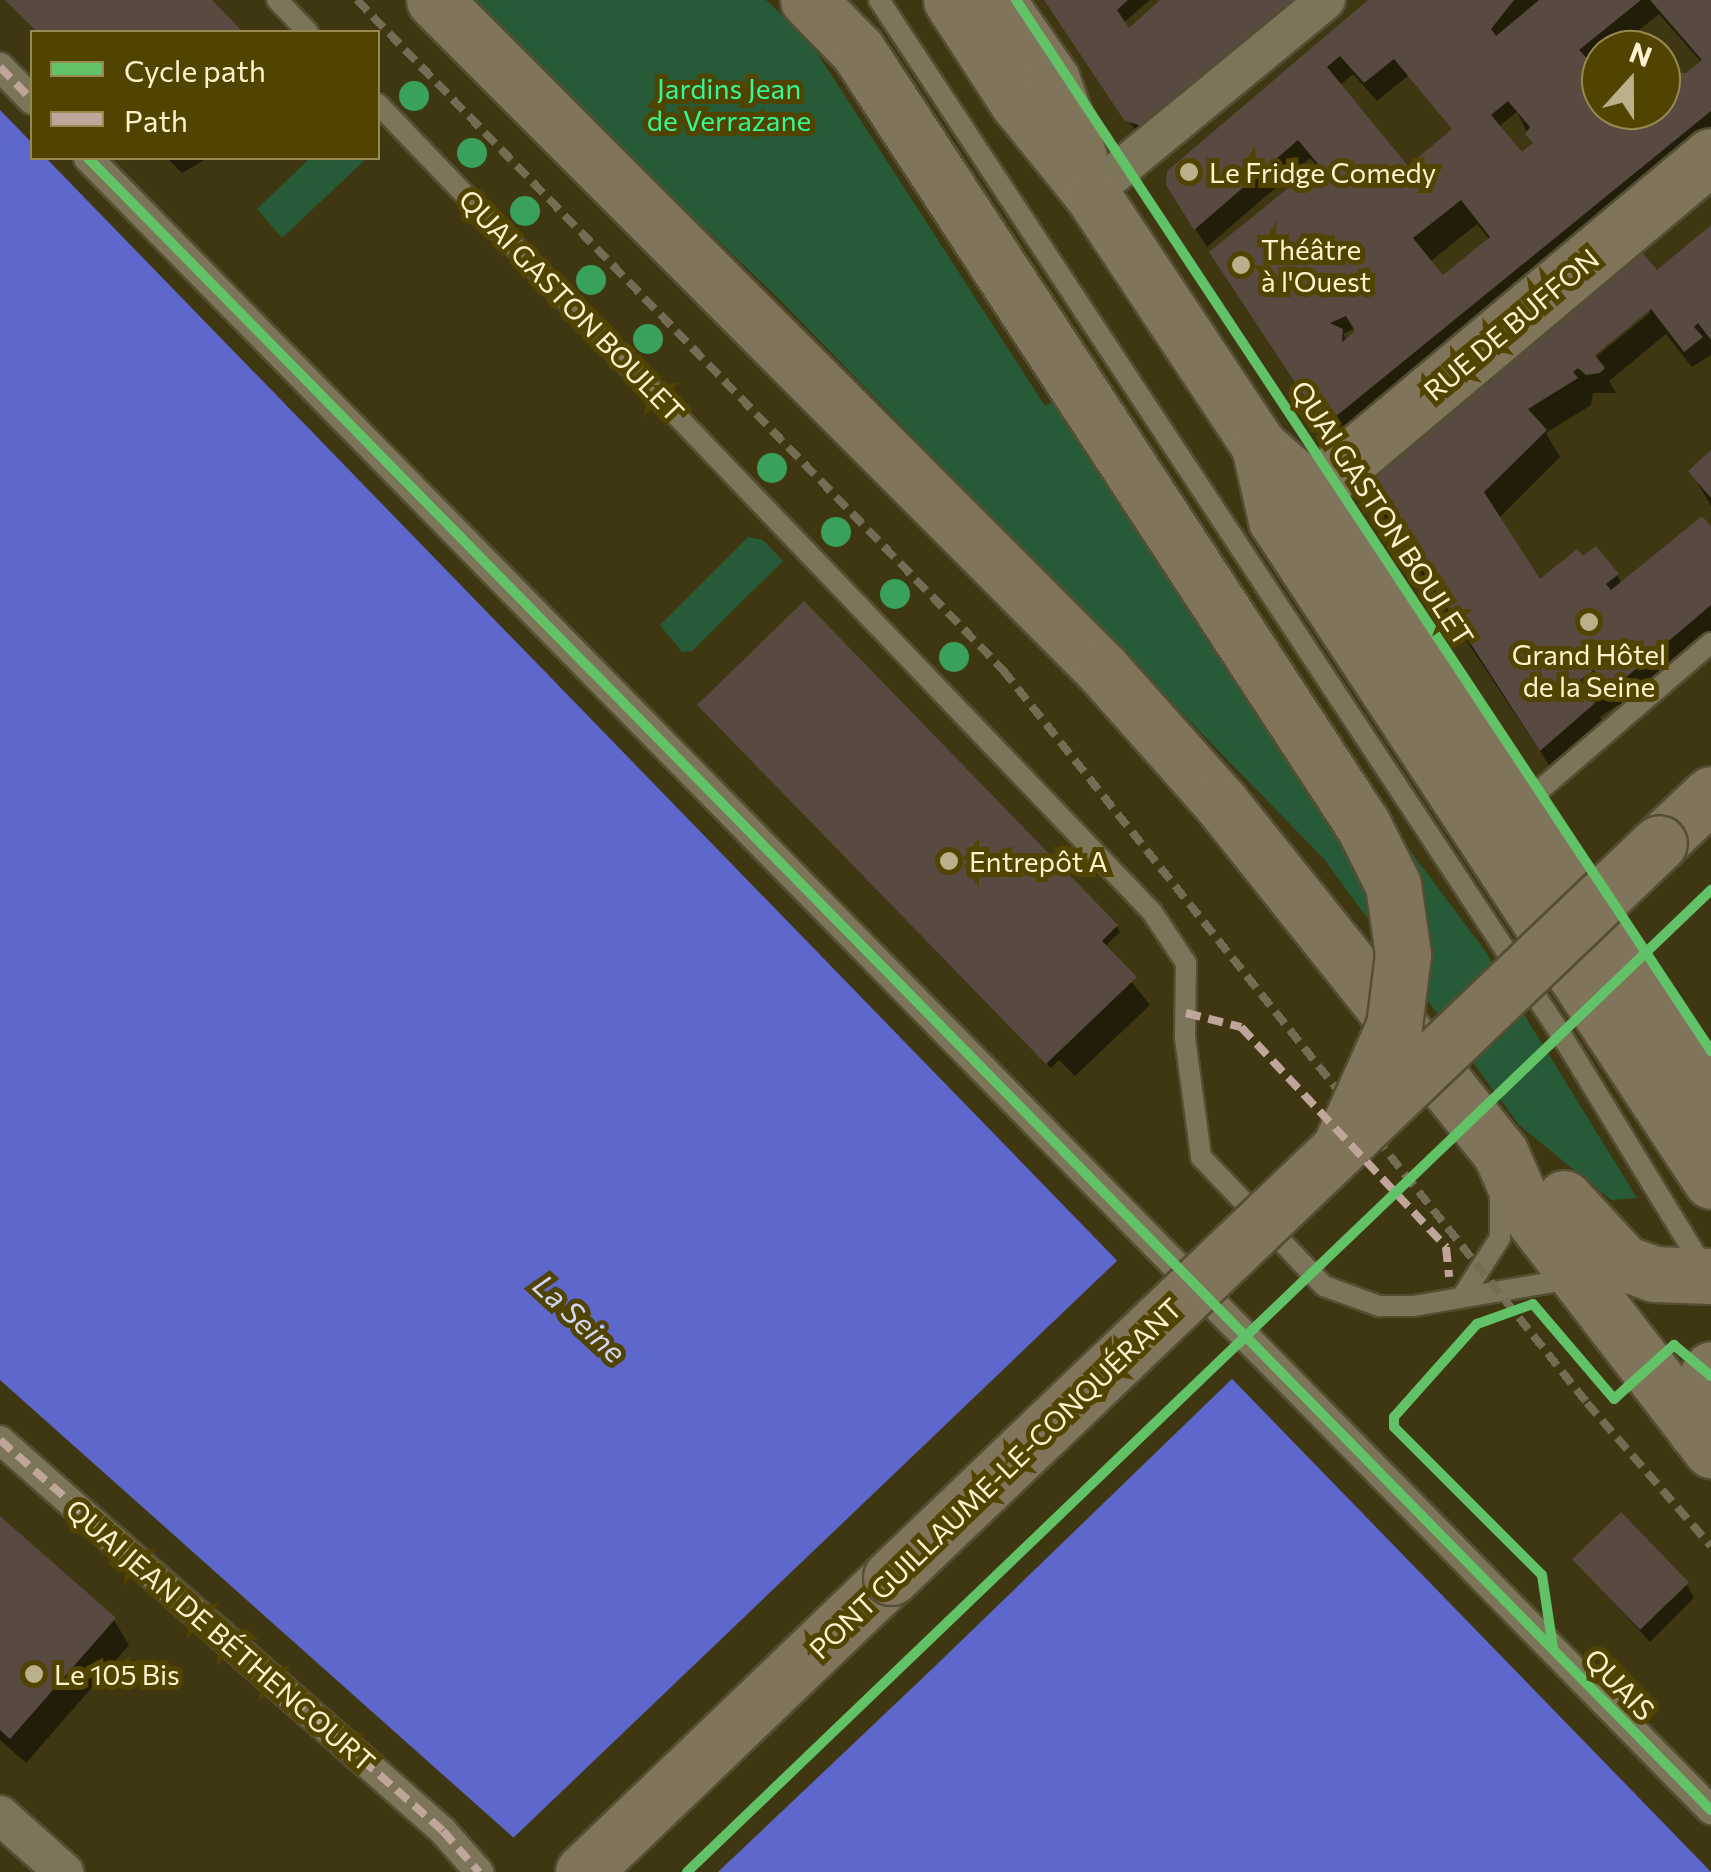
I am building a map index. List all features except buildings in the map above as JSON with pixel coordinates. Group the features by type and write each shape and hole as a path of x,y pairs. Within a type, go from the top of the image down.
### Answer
{"main road":[{"path":"434,0 1103,670 1221,803 1501,1154 1524,1207 1583,1277 1703,1440"},
{"path":"808,0 858,52 1363,824 1392,885 1403,954 1394,1026 1338,1149"},
{"name":"QUAI GASTON BOULET","path":"950,0 1018,103 1091,193 1259,446 1311,492 1711,1104"},
{"name":"QUAI GASTON BOULET","path":"997,0 1052,80 1091,193"},
{"name":"RUE DE BUFFON","path":"1311,492 1711,156"},
{"name":"QUAI GASTON BOULET","path":"1259,446 1276,520 1711,1181"},
{"name":"PONT GUILLAUME-LE-CONQUÉRANT","path":"583,1872 1711,794"},
{"path":"1501,1154 1558,1191 1624,1263 1654,1274 1710,1278"},
{"path":"1703,1440 1699,1390 1711,1368"}],"street":[{"path":"1091,193 1326,0"},
{"path":"0,67 30,98"},
{"name":"QUAIS","path":"90,160 1711,1810"},
{"name":"QUAI JEAN DE BÉTHENCOURT","path":"0,1440 494,1872"},
{"path":"0,1815 64,1872"},
{"name":"QUAI JEAN DE BÉTHENCOURT","path":"442,1830 479,1872"}],"lane":[{"path":"277,0 306,30"},
{"path":"879,0 1562,1036 1710,1278"},
{"name":"QUAI GASTON BOULET","path":"380,106 1152,912 1186,963 1185,1038 1200,1157 1324,1286 1379,1306 1583,1277"},
{"path":"1518,809 1711,643"},
{"path":"1462,1297 1500,1238 1501,1154"}],"green space":[{"name":"Jardins Jean de Verrazane","path":"466,0 766,0 810,42 1045,406 1069,394 1485,951 1637,1198 1611,1200 1519,1125 1324,859 778,298"},
{"path":"308,160 365,160 282,238 257,209"},
{"path":"748,537 763,540 783,561 692,651 682,652 660,625"}],"water":[{"name":"La Seine","path":"0,110 30,141 30,160 48,160 1711,1872 552,1872 0,1380"}],"pier":[{"path":"1121,1257 1236,1375 930,1671 718,1872 545,1872 511,1840"}],"railway":[{"path":"357,0 1003,670 1587,1403 1711,1546"}],"marked path":[{"path":"0,67 30,98"},
{"path":"1186,1013 1241,1027 1446,1247 1449,1277"},
{"path":"0,1440 443,1831 479,1872"}],"cycle path":[{"path":"1016,0 1711,1051"},
{"path":"90,160 1711,1810"},
{"path":"687,1872 1711,890"},
{"path":"1394,1417 1477,1324 1533,1304 1614,1399 1674,1345 1711,1376"},
{"path":"1394,1417 1394,1427 1542,1575 1553,1648"}],"place":[{"name":"Le Fridge Comedy","path":"1189,172"},
{"name":"Théâtre à l'Ouest","path":"1241,265"},
{"name":"Grand Hôtel de la Seine","path":"1589,622"},
{"name":"Entrepôt A","path":"949,861"},
{"name":"Le 105 Bis","path":"34,1674"}]}
